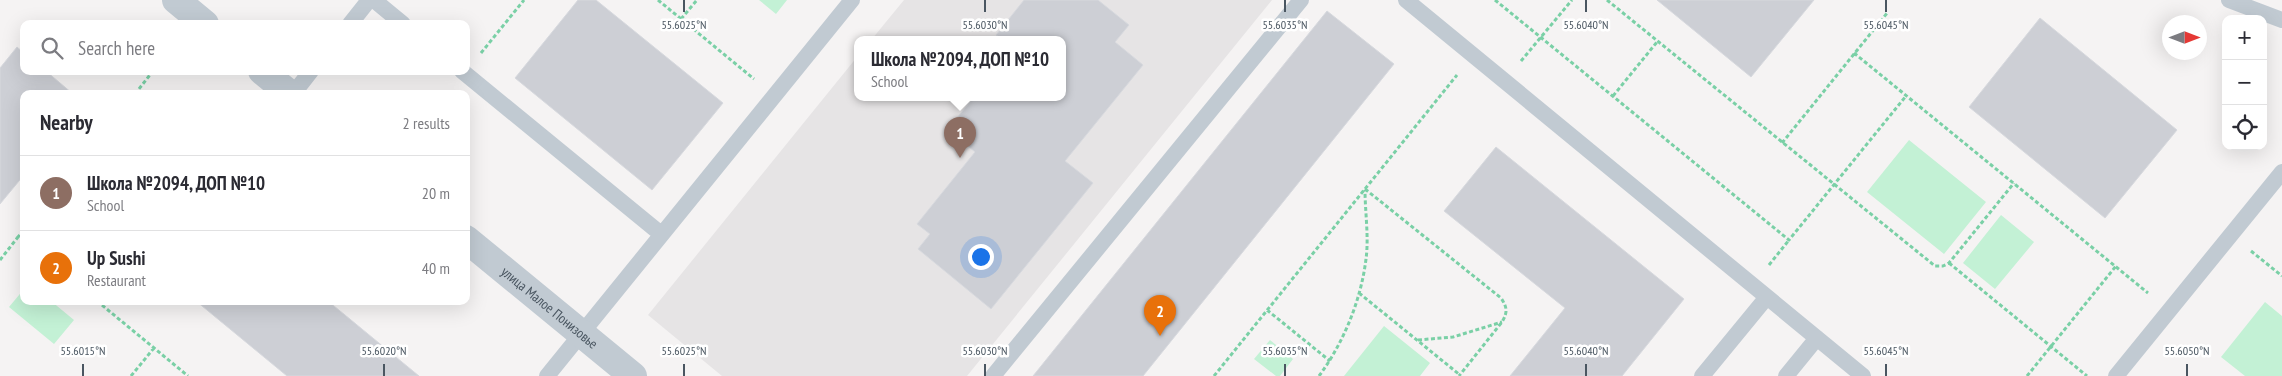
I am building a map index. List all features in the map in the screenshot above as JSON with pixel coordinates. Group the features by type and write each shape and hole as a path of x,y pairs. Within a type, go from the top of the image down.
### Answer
{"street":[{"path":"176,0 200,20"},
{"path":"267,75 286,90"},
{"name":"улица Малое Понизовье","path":"470,242 633,376"}],"lane":[{"path":"353,20 369,0"},
{"path":"374,0 398,20"},
{"path":"547,376 852,0"},
{"path":"993,376 1301,0"},
{"path":"1406,0 1863,376"},
{"path":"2229,0 2282,20"},
{"path":"294,90 308,75"},
{"path":"467,75 662,234"},
{"path":"2116,376 2282,172"},
{"path":"1702,376 1767,297"},
{"path":"1786,376 1817,338"}],"path":[{"path":"478,57 524,0"},
{"path":"658,0 774,95"},
{"path":"681,19 697,0"},
{"path":"1494,0 1789,240 1906,96"},
{"path":"1505,81 1572,0"},
{"path":"1607,0 1930,263 1939,266 1949,263 2014,183"},
{"path":"1782,143 1888,12"},
{"path":"1613,96 1657,42"},
{"path":"1854,53 2170,310"},
{"path":"138,90 150,75"},
{"path":"1214,376 1437,99"},
{"path":"1319,376 1330,361 1354,310 1359,293 1366,258 1365,188"},
{"path":"1359,293 1459,376 1502,322 1506,314 1506,306 1500,298 1365,188"},
{"path":"2231,234 2282,276"},
{"path":"0,260 20,235"},
{"path":"1949,263 2087,376"},
{"path":"2027,376 2116,266"},
{"path":"102,305 188,376"},
{"path":"1267,310 1330,361"},
{"path":"1417,340 1453,336 1502,322"},
{"path":"131,376 154,348"}],"shaded area":[{"path":"904,0 1272,0 967,376 722,376 648,315 854,61 854,101 1066,101 1066,36 874,36"}],"green space":[{"path":"759,0 787,0 776,14"},
{"path":"1909,140 1986,202 1944,254 1867,192"},
{"path":"2001,215 2034,242 1995,289 1963,263"},
{"path":"20,294 20,305 56,305 74,320 54,344 9,307"},
{"path":"2265,302 2282,316 2282,376 2245,376 2221,357"},
{"path":"1384,326 1430,363 1420,376 1344,376"},
{"path":"1270,340 1293,359 1280,376 1276,376 1254,359"}],"building":[{"path":"578,0 596,0 723,103 652,190 515,78"},
{"path":"1024,0 1098,0 1129,25 1115,42 1143,65 1065,161 1093,183 991,309 918,249 930,234 917,224 975,152 948,129 971,101 1066,101 1066,36 996,35"},
{"path":"1657,0 1814,0 1751,77"},
{"path":"1327,11 1394,64 1143,376 1033,376"},
{"path":"2040,18 2177,130 2105,218 1969,107"},
{"path":"17,47 20,50 20,75 51,75 68,90 20,90 20,180 0,204 0,68"},
{"path":"1496,147 1684,299 1622,376 1510,376 1565,308 1444,211"},
{"path":"201,305 333,305 419,376 287,376"}],"place":[{"name":"Школа №2094, ДОП №10","path":"960,158"},
{"name":"Up Sushi","path":"1160,336"}]}
